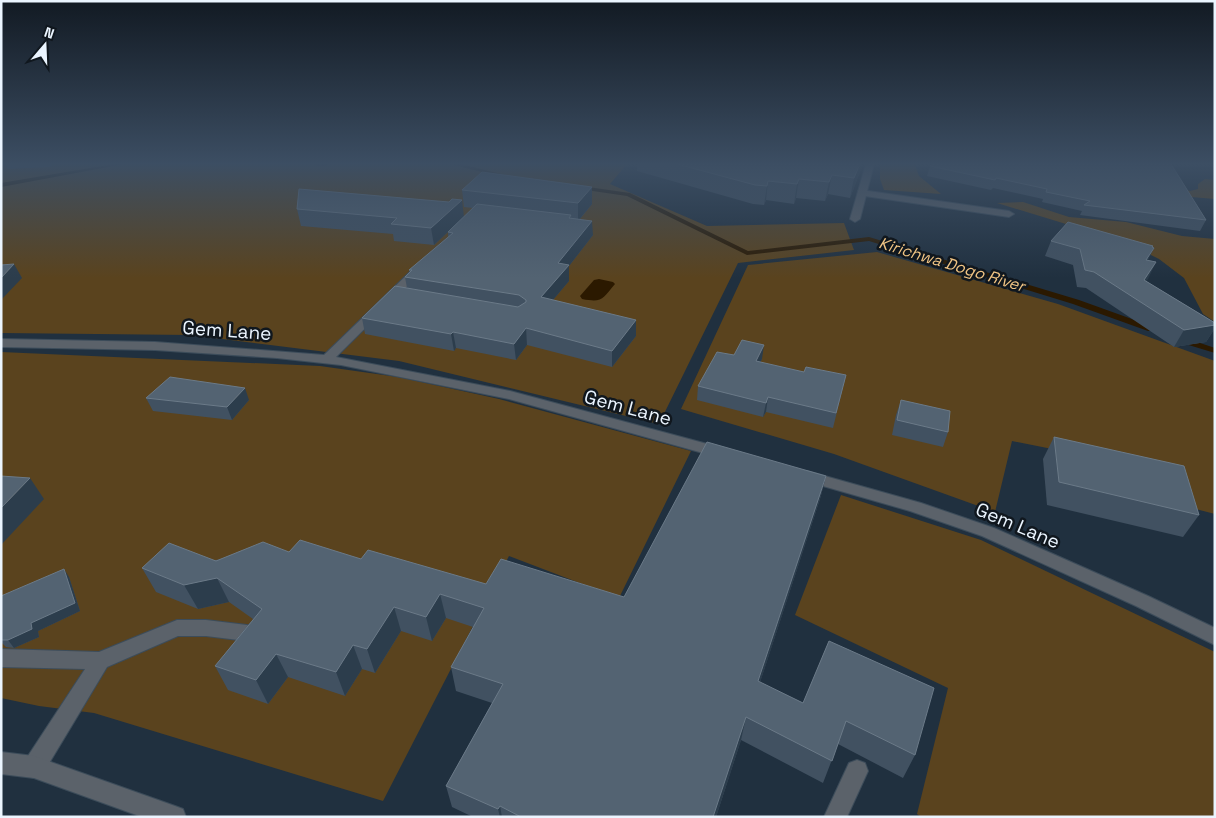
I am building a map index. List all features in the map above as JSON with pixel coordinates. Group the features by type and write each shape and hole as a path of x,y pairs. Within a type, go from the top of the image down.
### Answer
{"street":[{"path":"855,219 860,202"},
{"path":"926,202 1009,214"},
{"path":"326,359 427,261"},
{"path":"392,295 412,298"},
{"name":"Gem Lane","path":"1,343 156,346 326,359 510,395 737,457"},
{"name":"Gem Lane","path":"792,472 915,507 988,532 1142,601 1215,637"},
{"path":"1,658 100,661 177,628 206,628 255,634"},
{"path":"34,767 100,661"},
{"path":"1,763 34,767 159,814"},
{"path":"835,817 857,771"}],"shaded area":[{"path":"1,202 652,202 707,226 844,223 854,250 738,263 659,424 399,361 191,335 1,333"},
{"path":"1024,202 1069,217 1126,222 1182,236 1215,239 1215,322 1203,314 1184,278 1159,259 1125,242 997,203"},
{"path":"877,252 1058,304 1215,361 1215,514 1188,507 1177,474 1012,441 995,512 834,454 681,409 748,265"},
{"path":"599,279 615,284 602,299 582,299 580,296 594,280"},
{"path":"1,352 320,366 398,377 499,399 691,451 619,598 509,556 383,801 94,713 39,706 1,698"},
{"path":"841,495 981,540 1215,652 1215,817 921,817 917,814 948,688 795,615"}],"building":[{"path":"298,202 460,202 431,228 391,224 397,218 297,209"},
{"path":"1088,202 1195,202 1206,220 1084,205"},
{"path":"477,204 571,215 569,218 592,221 558,263 569,265 541,297 636,320 612,351 526,328 514,344 453,332 451,334 362,318 395,286 518,307 526,302 519,295 405,277 412,270 409,270 453,233 448,232"},
{"path":"1068,222 1153,246 1154,248 1146,260 1156,262 1144,280 1215,323 1215,325 1184,330 1094,272 1085,270 1080,249 1051,241"},
{"path":"14,264 1,278 1,265"},
{"path":"742,340 764,345 756,361 804,372 806,367 846,375 836,413 768,397 766,403 698,386 717,352 734,355"},
{"path":"170,377 245,388 227,407 146,398"},
{"path":"901,400 950,411 948,432 897,420"},
{"path":"1054,437 1184,466 1199,515 1059,482"},
{"path":"707,442 826,476 758,681 803,703 829,641 934,688 915,755 846,721 832,761 746,717 713,817 521,817 500,806 498,809 446,786 503,684 451,667 484,608 440,594 426,617 394,607 367,649 353,645 336,672 276,654 256,680 215,666 262,609 217,578 184,585 142,568 169,543 216,561 263,542 289,552 300,540 361,559 368,550 486,584 501,559 624,597"},
{"path":"1,476 30,478 1,508"},
{"path":"64,569 75,603 31,623 32,629 8,640 1,640 1,596"}],"waterway":[{"name":"Kirichwa Dogo River","path":"644,202 747,253 869,239 1076,302 1151,329"},
{"name":"Kirichwa Dogo River","path":"1185,341 1215,351"}]}
